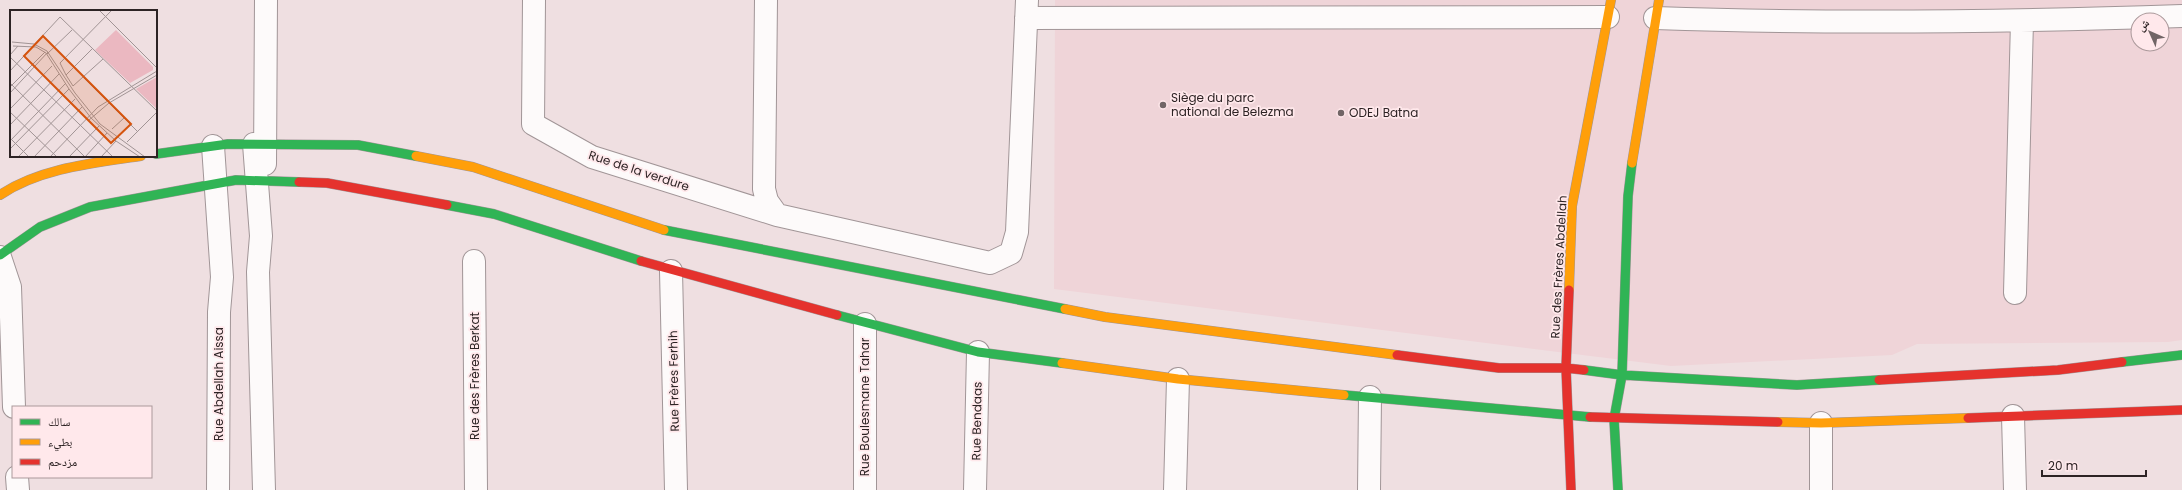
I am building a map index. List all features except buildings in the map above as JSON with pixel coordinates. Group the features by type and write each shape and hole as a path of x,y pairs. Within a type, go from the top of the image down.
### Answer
{"street":[{"path":"264,490 258,272 261,236 260,144 266,0"},
{"name":"Rue de la verdure","path":"534,0 533,124 592,157 777,215"},
{"path":"766,0 764,189 767,201 777,215 990,263 1011,254 1017,232 1026,9 1610,8"},
{"name":"Rue des Frères Abdellah","path":"1571,490 1566,368 1572,206 1610,8"},
{"path":"1618,490 1614,419 1622,375 1628,196 1657,9 1753,21 2022,20 2182,16"},
{"path":"2015,293 2022,20"},
{"path":"157,154 213,146 260,144 358,144 473,167 668,232 1105,317 1499,368 1566,368 1622,375 1797,385 2058,370 2182,355"},
{"name":"Rue Abdellah Aissa","path":"213,146 218,247 222,277 219,312 218,490"},
{"path":"0,195 12,188 73,166 134,157"},
{"path":"14,406 10,287 0,256 40,227 90,207 236,180 327,183 494,214 671,271 865,324 978,352 1178,379 1568,416 1614,419 1821,423 2182,410"},
{"name":"Rue des Frères Berkat","path":"474,261 476,490"},
{"name":"Rue Frères Ferhih","path":"671,271 676,490"},
{"name":"Rue Boulesmane Tahar","path":"865,324 866,490"},
{"name":"Rue Bendaas","path":"975,490 978,352"},
{"path":"1175,490 1178,379"},
{"path":"1369,490 1370,397"},
{"path":"2013,416 2015,490"},
{"path":"1821,423 1821,490"},
{"path":"17,478 18,490"}],"shaded area":[{"path":"1055,0 2182,0 2182,340 2168,342 1917,344 1892,355 1671,366 1054,289"}],"traffic: fast":[{"path":"157,154 228,144 358,145 416,156"},
{"path":"1618,490 1614,419 1622,375 1628,196 1632,163"},
{"path":"0,255 40,227 90,207 236,180 299,182"},
{"path":"447,205 494,214 641,261"},
{"path":"664,230 1065,309"},
{"path":"837,315 978,352 1062,363"},
{"path":"2122,362 2182,355"},
{"path":"1584,370 1622,375 1797,385 1879,380"},
{"path":"1344,395 1590,417"}],"traffic: slow":[{"path":"1569,290 1572,206 1611,0"},
{"path":"1632,163 1659,0"},
{"path":"416,156 473,167 664,230"},
{"path":"0,195 32,178 86,164 134,157"},
{"path":"1065,309 1105,317 1397,355"},
{"path":"1062,363 1178,379 1344,395"},
{"path":"1778,422 1821,423 1968,418"}],"traffic: jam":[{"path":"299,182 327,183 447,205"},
{"path":"641,261 837,315"},
{"path":"1569,290 1566,368 1571,490"},
{"path":"1397,355 1499,368 1566,368 1584,370"},
{"path":"1879,380 2058,370 2122,362"},
{"path":"1968,418 2182,410"},
{"path":"1590,417 1778,422"}],"place":[{"name":"Siège du parc national de Belezma","path":"1163,105"},
{"name":"ODEJ Batna","path":"1341,113"}]}
